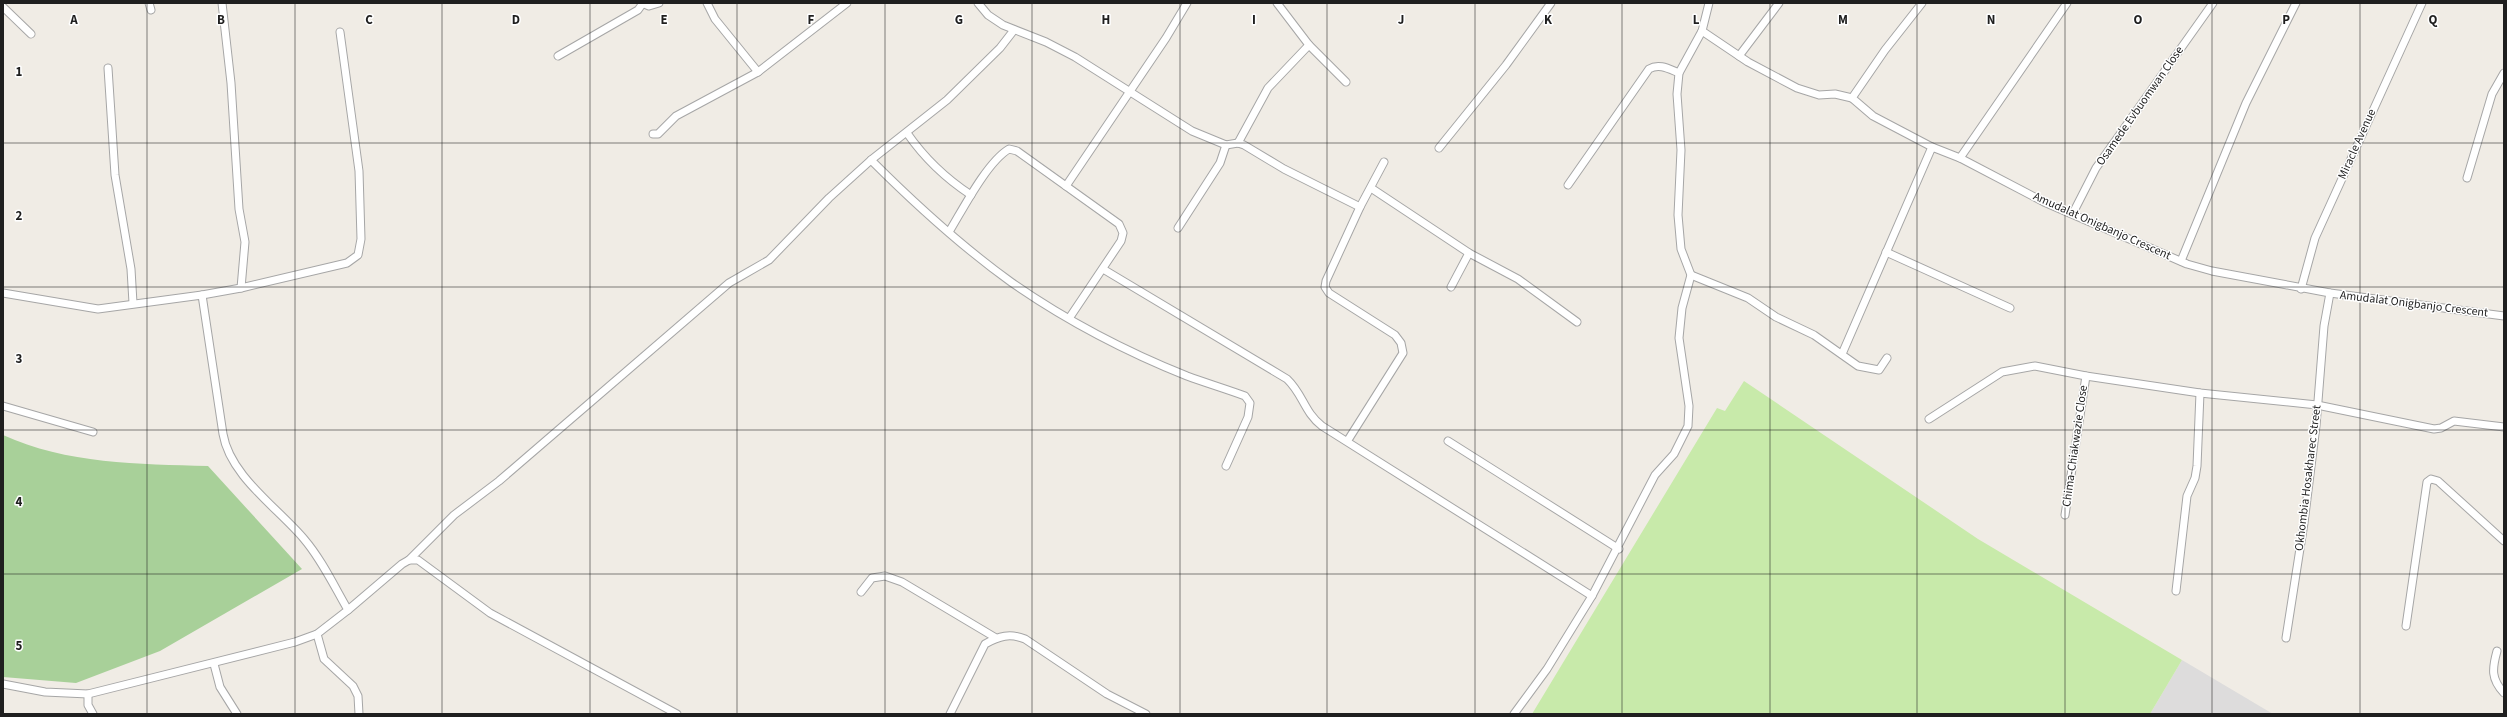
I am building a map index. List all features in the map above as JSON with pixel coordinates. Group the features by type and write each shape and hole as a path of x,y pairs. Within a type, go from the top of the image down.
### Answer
{"street":[{"path":"222,3 231,83 239,209 245,242 240,288"},
{"path":"558,56 638,10 643,3 649,6 659,3"},
{"path":"707,3 715,19 758,72"},
{"path":"653,134 658,134 676,116 758,72 846,3"},
{"path":"978,3 988,16 1014,30 1046,42 1075,57 1192,131 1226,145 1238,142 1360,207"},
{"path":"1066,186 1130,92 1187,3"},
{"path":"1277,3 1309,45 1346,82"},
{"path":"1439,148 1501,71 1551,3"},
{"path":"1514,714 1547,669 1592,596 1619,549 1656,475 1674,454 1688,426 1689,406 1679,338 1682,308 1691,275 1681,249 1678,215 1681,150 1677,94 1679,73 1702,31 1709,3"},
{"path":"1739,56 1779,3"},
{"path":"1702,31 1739,56 1796,88 1819,95 1835,94 1852,98 1885,50 1922,3"},
{"path":"1960,158 2067,3"},
{"name":"Osamede Evbuomwan Close","path":"2073,213 2096,168 2213,3"},
{"path":"2181,261 2246,103 2296,3"},
{"name":"Miracle Avenue","path":"2301,288 2315,238 2422,3"},
{"path":"3,7 31,34"},
{"path":"3,684 45,692 88,694 214,664 295,642 317,634 409,560 454,515 499,481 729,283 769,260 785,245 798,227 871,160 947,100 1000,48 1014,30"},
{"path":"3,293 98,308 202,295 240,288 354,259 361,247 359,171 340,32"},
{"path":"1238,142 1268,88 1309,45"},
{"path":"1568,185 1649,69 1655,66 1660,66 1679,73"},
{"path":"108,68 115,175 131,269 134,303"},
{"path":"2467,178 2492,94 2504,73"},
{"name":"Amudalat Onigbanjo Crescent","path":"1852,98 1873,116 1932,147 1960,158 2044,202 2073,213 2181,261 2212,271 2330,293 2504,316"},
{"path":"907,133 922,154 950,181 971,195"},
{"path":"1178,228 1220,163 1226,145"},
{"path":"1842,354 1932,147"},
{"path":"949,232 971,195 1001,154 1009,149 1017,151 1120,224 1123,233 1121,241 1070,318"},
{"path":"871,160 911,200 1012,283 1070,318 1188,377 1245,396 1250,403 1248,417 1226,466"},
{"path":"1348,440 1403,353 1401,343 1396,335 1329,293 1325,287 1360,207 1372,188 1384,162"},
{"path":"1372,188 1469,253 1518,279 1577,322"},
{"path":"1886,252 2010,308"},
{"path":"1450,287 1469,253"},
{"path":"1103,269 1287,379 1295,386 1303,406 1315,421 1348,440 1592,596"},
{"path":"1691,275 1748,298 1776,317 1814,335 1858,366 1874,371 1883,368 1887,358"},
{"name":"Okhombia Hosakharec Street","path":"2286,638 2304,523 2324,326 2330,293"},
{"path":"202,295 223,434 228,453 243,474 304,540 348,610"},
{"path":"1929,419 2002,372 2015,368 2035,366 2086,376 2200,393 2317,405 2434,429 2441,428 2454,421 2504,427"},
{"name":"Chima-Chiakwazie Close","path":"2065,515 2086,376"},
{"path":"2176,591 2187,496 2195,478 2197,466 2200,393"},
{"path":"3,406 93,432"},
{"path":"1448,441 1619,549"},
{"path":"2406,626 2427,482 2431,480 2438,481 2504,541"},
{"path":"409,560 418,560 490,613 677,714"},
{"path":"861,592 872,578 885,576 902,582 996,638"},
{"path":"317,634 324,659 330,666 347,678 353,686 358,696 359,714"},
{"path":"950,714 985,644 996,638 1015,635 1025,639 1107,694 1146,714"},
{"path":"2497,651 2492,670 2496,685 2504,694"},
{"path":"214,664 220,687 237,714"},
{"path":"88,694 88,705 92,714"}],"shaded area":[{"path":"2182,660 2273,714 2150,714"}],"green space":[{"path":"1744,381 1978,539 2182,660 2150,714 1532,714 1717,408 1725,411"},
{"path":"3,435 27,445 52,452 103,461 208,466 302,569 160,651 76,683 3,677"}]}
